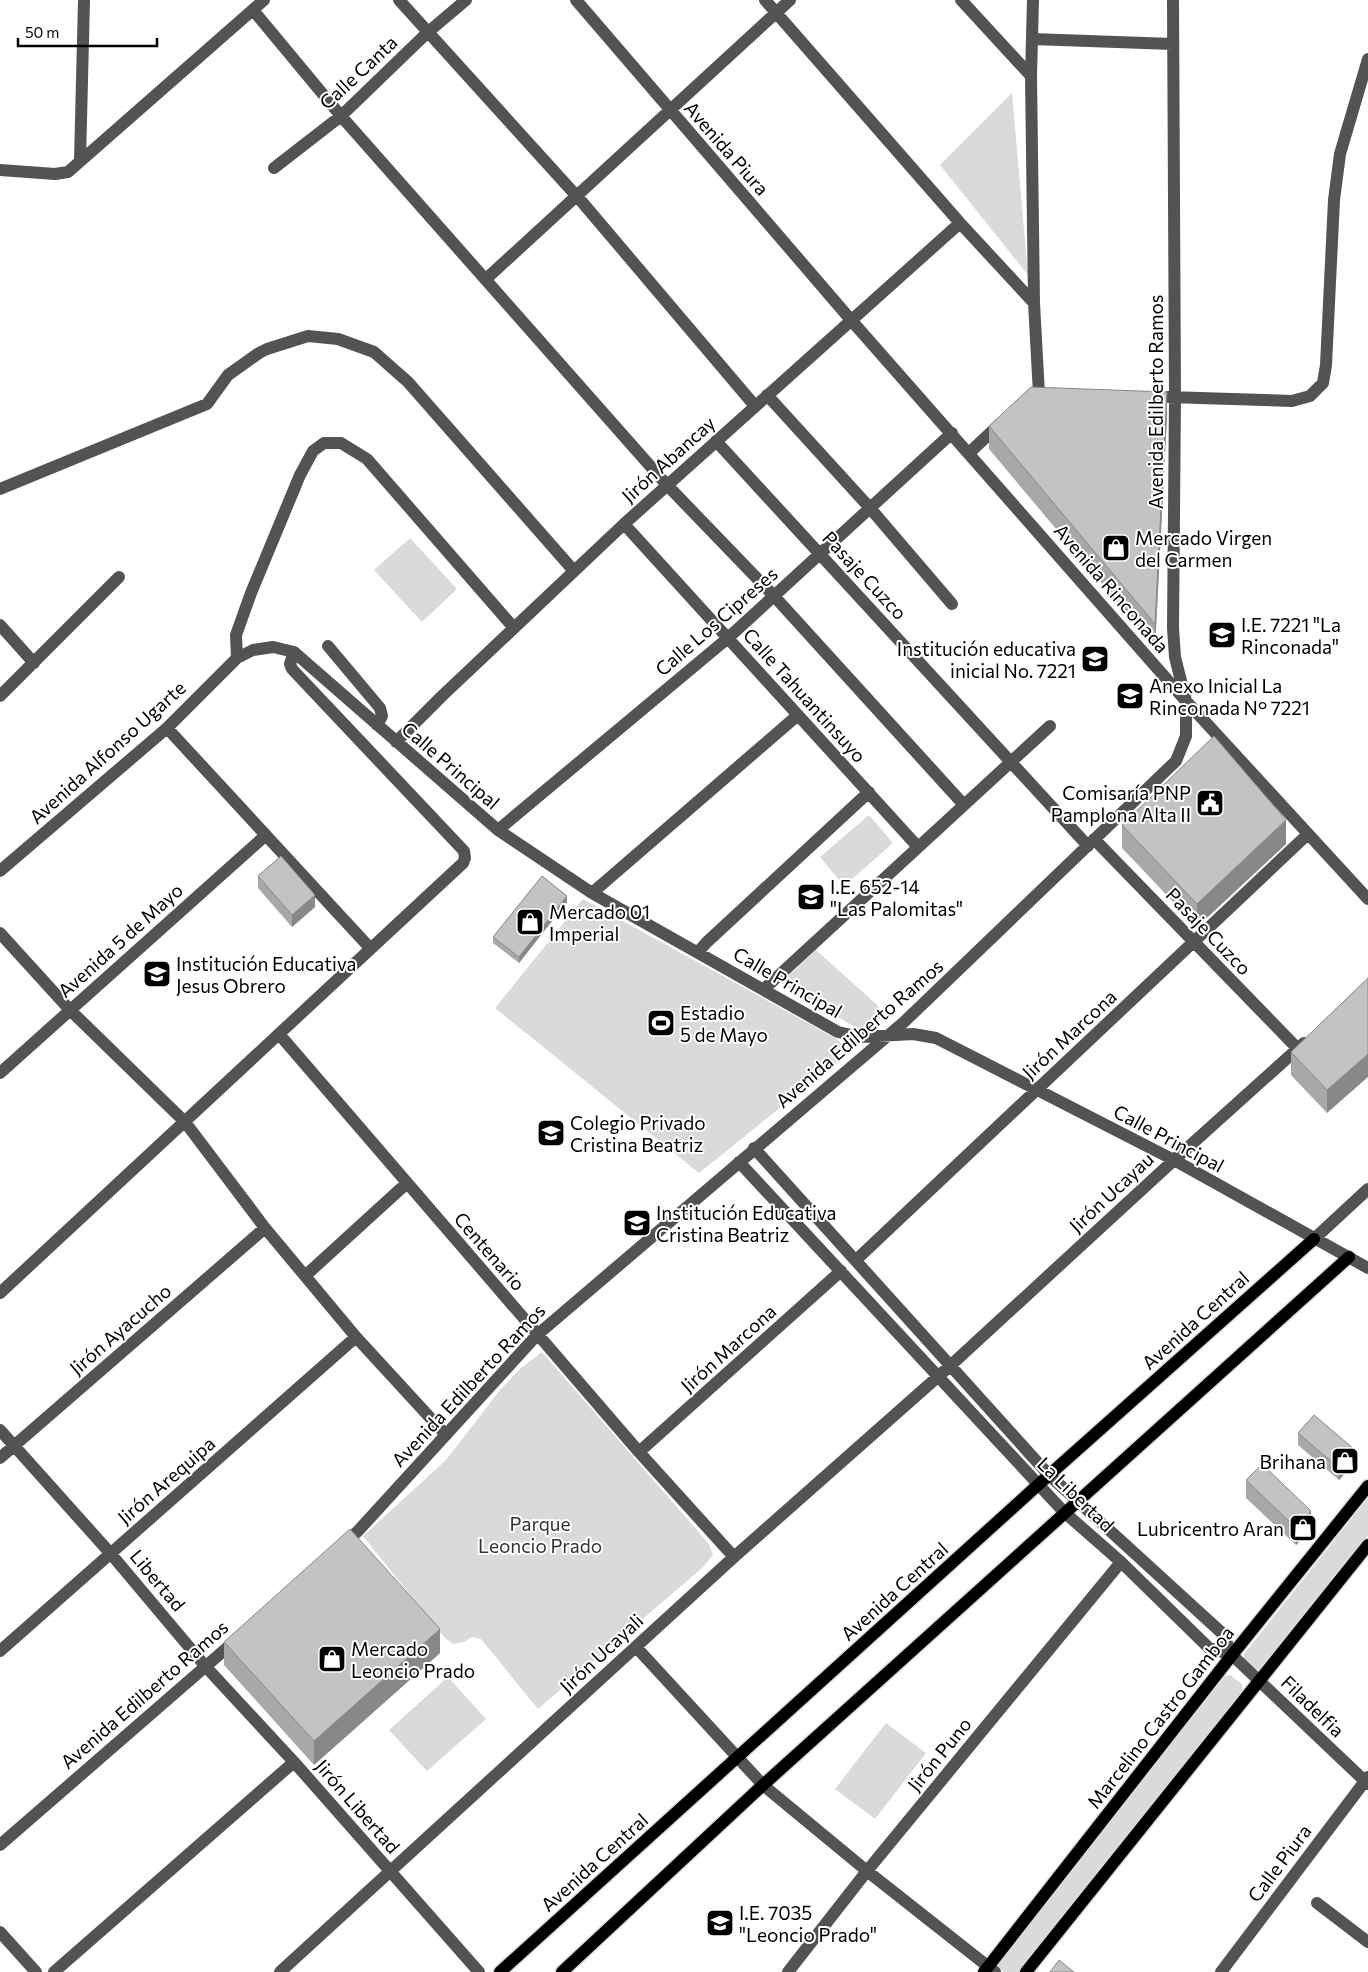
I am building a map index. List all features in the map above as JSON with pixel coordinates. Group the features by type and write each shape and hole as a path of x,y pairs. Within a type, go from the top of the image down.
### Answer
{"main road":[{"name":"Avenida Central","path":"500,1972 1049,1475 1314,1239"},
{"path":"562,1972 763,1785 1349,1257"},
{"name":"Marcelino Castro Gamboa","path":"989,1970 1232,1655 1368,1486"},
{"path":"1026,1972 1368,1545"}],"street":[{"path":"80,161 84,0"},
{"path":"0,170 54,174 68,172 264,0"},
{"path":"399,0 576,197 755,406"},
{"name":"Calle Canta","path":"274,168 341,116 427,33 466,0"},
{"name":"Avenida Piura","path":"576,0 669,111 851,320"},
{"path":"765,0 960,223 1034,303"},
{"path":"486,279 790,0"},
{"path":"961,0 1031,76"},
{"path":"1033,0 1031,76 1034,303 1040,395"},
{"name":"Avenida Edilberto Ramos","path":"336,1550 358,1531 537,1335 887,1036 1176,761 1186,736 1186,701 1175,657 1172,628 1175,397 1172,0"},
{"path":"253,10 341,116 667,484 774,596 964,805"},
{"path":"1032,38 1172,44"},
{"path":"1156,397 1292,401 1310,396 1323,383 1326,366 1334,200 1340,154 1368,58"},
{"name":"Jirón Abancay","path":"396,742 442,696 667,484 960,223"},
{"name":"Avenida Rinconada","path":"851,320 1186,701 1368,899"},
{"path":"0,489 207,404 228,375 267,349 308,336 338,339 374,352 408,382 574,571"},
{"path":"767,395 870,508 952,604"},
{"path":"969,454 1010,415"},
{"name":"Calle Los Cipreses","path":"498,830 728,638 952,433"},
{"name":"Pasaje Cuzco","path":"716,441 1011,762 1091,843 1194,942 1298,1049"},
{"path":"0,1293 463,863 465,858 464,851 292,669 290,664 294,652 273,647 253,650 237,658 236,635 251,593 300,475 313,451 324,443 341,443 367,459 514,628"},
{"name":"Calle Tahuantinsuyo","path":"624,524 918,847"},
{"path":"0,696 119,577"},
{"path":"0,625 34,663"},
{"path":"328,646 380,708 382,716 376,725"},
{"name":"Calle Principal","path":"294,652 498,830 592,893 838,1032 860,1037 912,1034 936,1038 1174,1160 1368,1268"},
{"name":"Avenida Alfonso Ugarte","path":"0,872 167,728 237,658"},
{"path":"592,893 798,715"},
{"path":"764,989 1050,726"},
{"path":"167,728 370,948"},
{"path":"698,952 869,792"},
{"name":"Jirón Marcona","path":"856,1260 1308,834"},
{"name":"Avenida 5 de Mayo","path":"0,1073 266,835"},
{"path":"0,934 70,1010 185,1122 305,1276 356,1337 446,1435"},
{"name":"Centenario","path":"279,1034 537,1335 734,1557"},
{"name":"Jirón Ucayau","path":"950,1366 1174,1160 1312,1037"},
{"name":"La Libertad","path":"754,1148 1049,1475 1223,1634 1232,1655"},
{"name":"La Libertad","path":"739,1162 1064,1512 1121,1562 1210,1648 1232,1655"},
{"path":"305,1276 407,1183"},
{"path":"1314,1239 1368,1189"},
{"name":"Jirón Ayacucho","path":"0,1458 266,1228"},
{"name":"Jirón Marcona","path":"639,1452 841,1271"},
{"name":"Jirón Arequipa","path":"0,1651 356,1337"},
{"name":"Jirón Ucayali","path":"280,1972 734,1557 950,1366"},
{"name":"Libertad","path":"0,1430 110,1554 206,1667"},
{"name":"Jirón Puno","path":"788,1972 868,1871 1121,1562"},
{"name":"Avenida Edilberto Ramos","path":"0,1844 242,1634"},
{"path":"636,1647 763,1785 989,1970"},
{"name":"Filadelfia","path":"1232,1655 1367,1781"},
{"name":"Jirón Libertad","path":"206,1667 294,1762 479,1972"},
{"path":"54,1972 294,1762"},
{"name":"Calle Piura","path":"1221,1972 1367,1781"},
{"path":"1317,1903 1368,1942"},
{"path":"0,1932 36,1972"}],"green space":[{"path":"1012,93 1028,275 940,165"},
{"path":"410,538 457,589 422,622 374,570"},
{"path":"869,815 893,843 844,886 820,857"},
{"name":"Estadio 5 de Mayo","path":"583,899 835,1038 843,1046 842,1058 699,1173 495,1008"},
{"path":"816,950 882,1011 881,1017 869,1030 860,1030 781,983"},
{"name":"Parque Leoncio Prado","path":"542,1352 709,1544 713,1555 702,1568 538,1709 481,1639 472,1637 464,1642 453,1644 444,1637 363,1536 446,1460 500,1390 520,1369"},
{"path":"1368,1498 1368,1535 1263,1668 1256,1670 1244,1659 1244,1654"},
{"path":"1230,1675 1242,1684 1243,1693 1021,1972 1004,1972 998,1968 999,1961 1223,1676"},
{"path":"448,1677 486,1719 427,1771 389,1730"},
{"path":"886,1723 926,1753 875,1819 835,1789"}],"building":[{"name":"Mercado Virgen del Carmen","path":"1031,387 1167,392 1155,624 989,426"},
{"name":"Comisaría PNP Pamplona Alta II","path":"1214,736 1286,820 1197,904 1122,825"},
{"path":"281,856 315,895 292,915 258,876"},
{"name":"Mercado 01 Imperial","path":"542,876 567,896 519,957 493,937"},
{"path":"1368,978 1368,1054 1327,1090 1291,1052"},
{"path":"1314,1415 1355,1450 1339,1468 1298,1433"},
{"path":"1262,1464 1311,1511 1296,1528 1246,1480"},
{"name":"Mercado Leoncio Prado","path":"350,1529 440,1629 314,1741 224,1642"},
{"path":"1059,1960 1074,1972 1050,1972"}],"place":[{"name":"Mercado Virgen del Carmen","path":"1116,548"},
{"name":"I.E. 7221 \"La Rinconada\"","path":"1222,635"},
{"name":"Institución educativa inicial No. 7221","path":"1095,659"},
{"name":"Anexo Inicial La Rinconada N° 7221","path":"1130,696"},
{"name":"Comisaría PNP Pamplona Alta II","path":"1210,803"},
{"name":"I.E. 652-14 \"Las Palomitas\"","path":"811,897"},
{"name":"Mercado 01 Imperial","path":"530,922"},
{"name":"Institución Educativa Jesus Obrero","path":"157,974"},
{"name":"Estadio 5 de Mayo","path":"661,1023"},
{"name":"Colegio Privado Cristina Beatriz","path":"551,1133"},
{"name":"Institución Educativa Cristina Beatriz","path":"637,1223"},
{"name":"Brihana","path":"1345,1461"},
{"name":"Lubricentro Aran","path":"1303,1528"},
{"name":"Mercado Leoncio Prado","path":"332,1659"},
{"name":"I.E. 7035 \"Leoncio Prado\"","path":"720,1923"}]}
